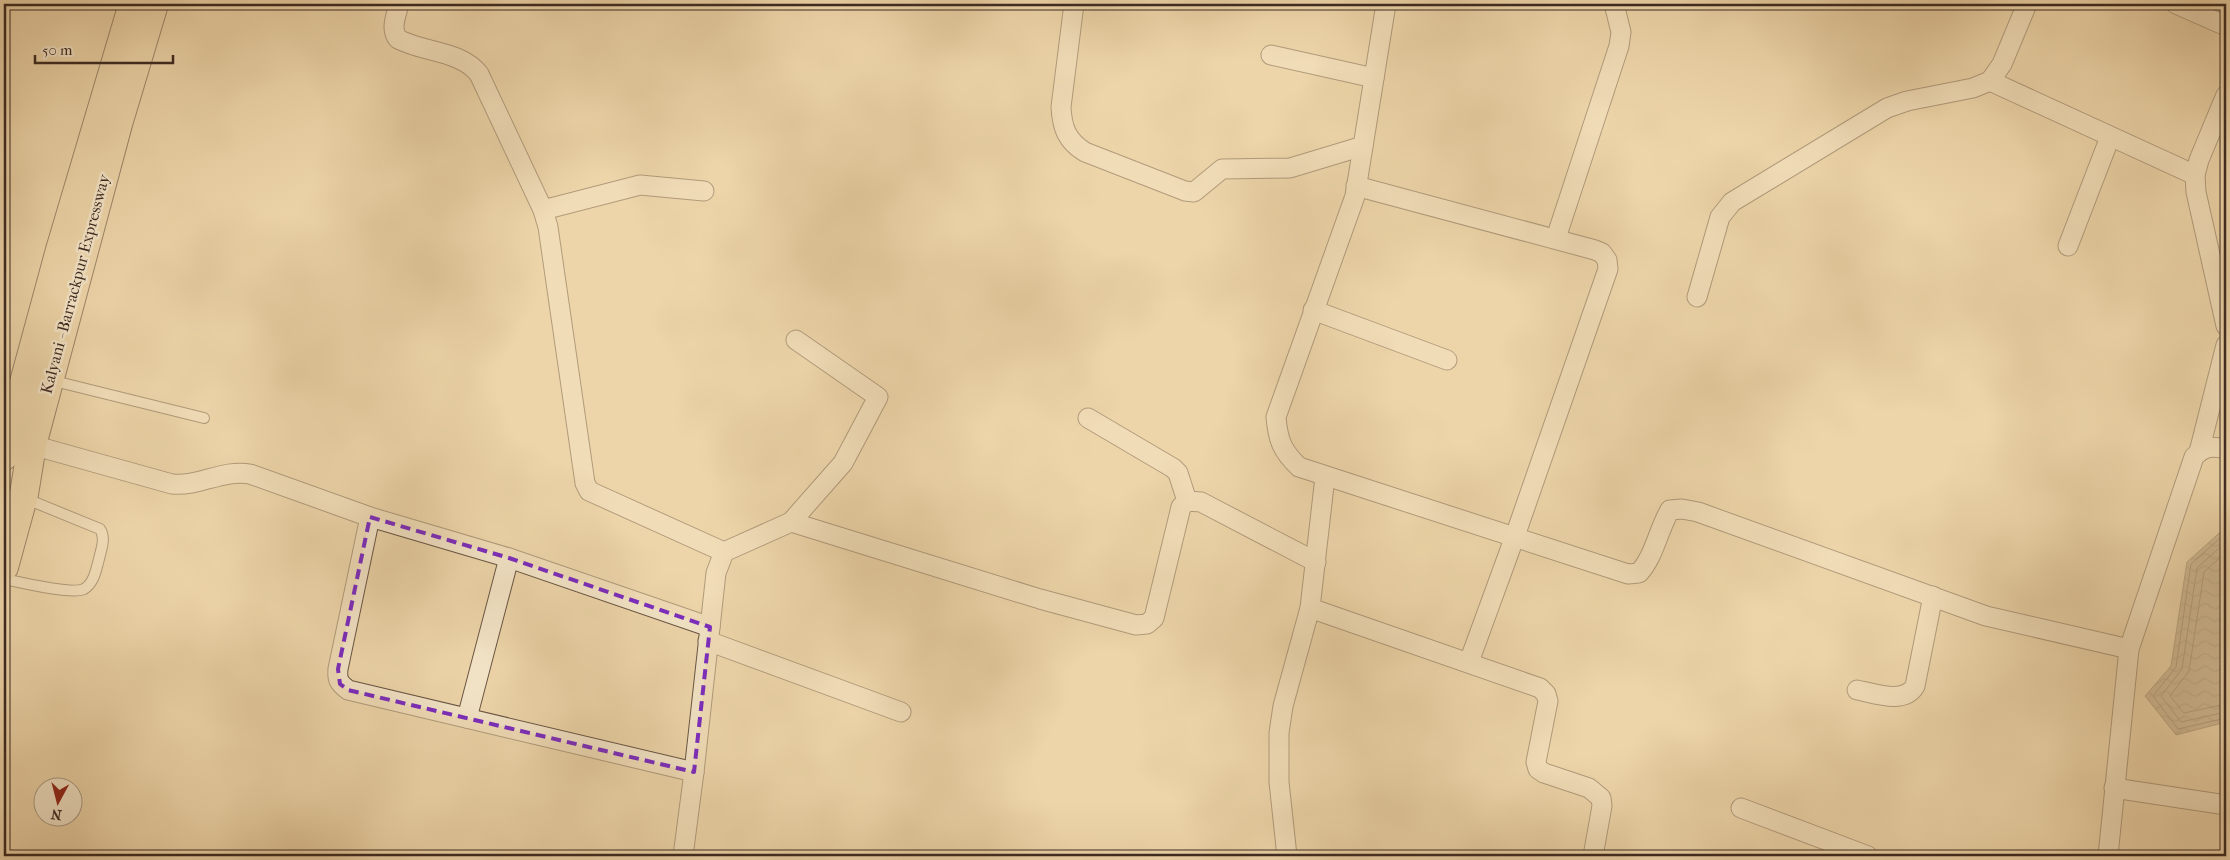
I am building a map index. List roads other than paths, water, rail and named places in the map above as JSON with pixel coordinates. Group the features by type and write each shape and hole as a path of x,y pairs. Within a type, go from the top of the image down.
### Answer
{"highway":[{"name":"Kalyani - Barrackpur Expressway","path":"4,456 63,241 133,4"},
{"name":"Kalyani - Barrackpur Expressway","path":"4,567 23,498 32,445 118,124 154,4"}],"street":[{"path":"399,4 394,26 394,34 398,39 462,60 473,66 480,74 543,210 548,227 585,483 589,491 724,552"},
{"path":"1074,4 1061,107 1062,124 1066,134 1075,145 1085,152 1185,191 1194,192 1222,169 1290,168 1362,146"},
{"path":"1386,4 1355,196 1276,417 1277,436 1286,456 1299,467 1325,477 1515,536 1613,571 1628,574 1639,573 1648,563 1663,522 1670,510 1682,509 1698,512 2004,621 2129,649"},
{"path":"1556,238 1619,46 1621,32 1614,4"},
{"path":"1698,297 1720,217 1732,202 1887,108 1907,101 1973,88 1990,81 2002,64 2027,4"},
{"path":"2176,4 2226,26"},
{"path":"1271,55 1374,78"},
{"path":"1990,81 2195,175"},
{"path":"2226,95 2199,160 2195,175 2196,192 2226,326"},
{"path":"2068,246 2110,137"},
{"path":"543,210 640,185 704,191"},
{"path":"1356,186 1556,238 1602,253 1608,260 1608,269 1469,662"},
{"path":"1313,310 1447,360"},
{"path":"683,856 716,573 724,552 791,522 842,463 878,397 796,340"},
{"path":"2199,452 2226,345"},
{"path":"1088,418 1173,468 1178,473 1187,501"},
{"path":"32,445 172,484 195,484 231,473 250,474 370,517 508,558 709,634 901,712"},
{"path":"2108,856 2129,649 2194,457 2203,448 2216,447 2226,449"},
{"path":"1287,856 1279,782 1279,733 1283,706 1310,608 1325,477"},
{"path":"791,522 1040,599 1136,625 1147,624 1154,618 1181,507 1187,501 1201,502 1316,562"},
{"path":"370,517 337,679 348,690 694,772"},
{"path":"468,718 508,558"},
{"path":"1857,690 1894,696 1902,696 1911,692 1915,686 1933,596"},
{"path":"1310,608 1540,688 1546,694 1548,701 1536,762 1538,769 1544,773 1588,788 1601,798 1602,806 1593,856"},
{"path":"2114,788 2226,805"},
{"path":"1741,808 1868,856"}],"lane":[{"path":"50,380 204,418"},
{"path":"4,580 70,591 82,590 92,581 97,568 103,541 103,534 100,530 23,498"}],"water":[{"path":"2226,527 2226,722 2176,735 2145,696 2171,666 2187,562"}]}
